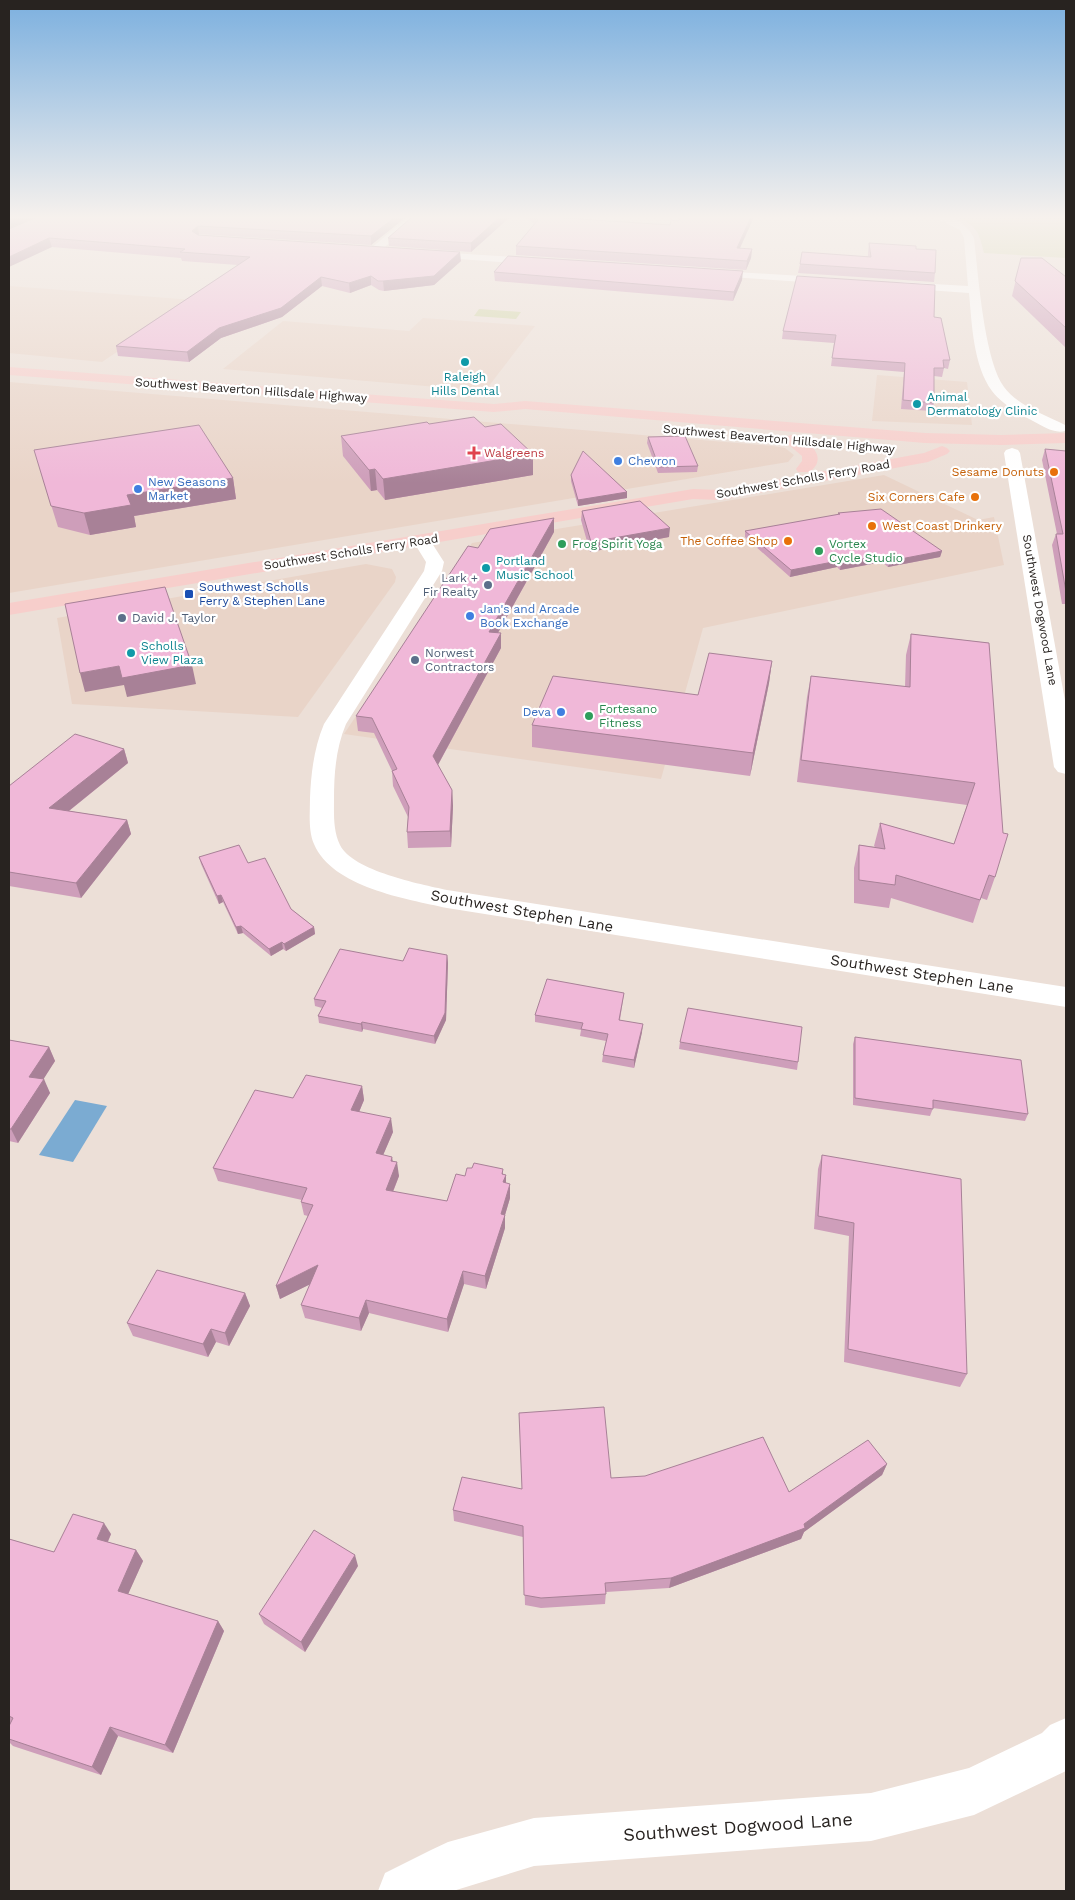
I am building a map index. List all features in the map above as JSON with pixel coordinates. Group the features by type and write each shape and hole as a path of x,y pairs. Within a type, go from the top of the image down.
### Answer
{"main road":[{"name":"Southwest Beaverton Hillsdale Highway","path":"9,371 494,408 525,405 890,436 1001,440 1064,431"},
{"name":"Southwest Beaverton Hillsdale Highway","path":"494,408 518,417 790,440 942,451 1066,452"},
{"path":"790,440 810,455 810,462 804,469"},
{"name":"Southwest Scholls Ferry Road","path":"693,494 709,485 896,455 942,451 1001,440"},
{"name":"Southwest Scholls Ferry Road","path":"9,609 693,494 720,495 804,481 928,457 942,451"}],"street":[{"path":"977,306 986,362 994,384 1003,394 1018,405 1064,431"},
{"name":"Southwest Dogwood Lane","path":"1012,452 1066,767"},
{"name":"Southwest Stephen Lane","path":"422,541 435,562 433,571 334,724 329,737 322,779 323,832 330,852 346,866 405,890 447,899 1066,996"},
{"name":"Southwest Dogwood Lane","path":"402,1891 448,1867 534,1842 871,1817 974,1791 1059,1750 1066,1741"}],"shaded area":[{"path":"9,306 186,306 102,362 9,353"},
{"path":"423,318 535,326 485,391 223,369 283,321 409,331"},
{"path":"877,375 967,382 972,425 872,421"},
{"path":"9,382 773,446 785,448 794,455 788,462 9,593"},
{"path":"884,475 978,520 994,517 1004,565 703,628 661,779 344,734 472,543"},
{"name":"Scholls View Plaza","path":"366,564 392,569 396,577 395,582 298,717 72,704 57,618"}],"green space":[{"path":"479,309 521,312 516,319 474,316"}],"water":[{"path":"75,1100 107,1106 73,1162 39,1155"}],"building":[{"path":"177,306 284,306 219,328 187,352 116,346"},
{"path":"789,306 934,306 934,317 941,318 950,360 943,360 944,368 934,368 934,403 903,400 905,363 832,358 836,335 783,331"},
{"path":"1042,306 1066,306 1066,328"},
{"path":"474,417 485,427 501,424 533,454 383,479 375,469 369,470 341,436 427,422 429,424"},
{"name":"New Seasons Market","path":"199,425 233,478 127,495 131,505 84,513 51,506 34,450"},
{"path":"685,436 698,466 659,467 648,437"},
{"path":"1045,449 1066,451 1066,592 1056,534 1063,534"},
{"path":"583,451 627,492 578,500 571,475"},
{"path":"640,501 670,528 591,542 582,511"},
{"path":"881,509 942,551 890,561 883,555 791,570 745,531 840,514 838,513"},
{"path":"554,518 489,632 501,633 433,756 452,790 450,831 407,832 409,807 392,771 397,769 372,718 356,716 468,546 478,548 490,529"},
{"name":"Scholls View Plaza","path":"165,587 192,665 122,678 119,666 80,673 65,604"},
{"path":"911,634 989,643 1003,833 1008,834 995,877 989,875 980,900 896,875 895,885 859,880 859,845 885,849 880,823 954,844 975,783 801,760 811,676 910,687"},
{"path":"709,653 772,661 753,753 532,725 553,676 698,695"},
{"path":"75,734 124,749 49,808 127,820 76,883 9,872 9,786"},
{"path":"239,845 248,863 265,858 291,909 314,927 284,944 282,942 269,949 241,926 236,927 221,895 217,896 199,857"},
{"path":"409,948 447,955 445,1013 434,1036 362,1022 361,1024 318,1016 326,1001 314,999 340,949 403,961"},
{"path":"547,979 624,993 619,1020 643,1024 634,1060 603,1055 608,1034 581,1029 583,1023 535,1015"},
{"path":"688,1008 802,1027 798,1062 680,1042"},
{"path":"855,1037 1021,1060 1028,1114 933,1100 933,1109 855,1098"},
{"path":"9,1040 49,1047 29,1077 44,1079 11,1129 9,1129"},
{"path":"306,1075 362,1086 351,1110 391,1118 376,1153 392,1157 391,1161 397,1162 386,1190 447,1201 456,1174 465,1176 467,1168 472,1168 474,1163 503,1169 502,1174 506,1175 503,1182 510,1184 501,1214 505,1215 485,1276 463,1271 447,1319 366,1300 359,1318 301,1305 318,1265 276,1286 313,1205 301,1202 307,1188 213,1168 255,1090 293,1098"},
{"path":"822,1155 961,1179 967,1374 848,1349 854,1223 818,1216"},
{"path":"157,1270 245,1293 225,1333 211,1329 203,1344 127,1323"},
{"path":"604,1407 611,1478 645,1476 763,1437 789,1492 868,1440 887,1464 804,1524 805,1528 671,1578 605,1583 606,1594 541,1598 524,1595 523,1526 453,1510 462,1477 522,1489 519,1413"},
{"path":"73,1514 104,1523 97,1539 136,1550 118,1591 218,1621 165,1745 110,1727 92,1767 9,1739 9,1726 13,1718 9,1716 9,1539 54,1552"},
{"path":"314,1530 355,1555 301,1642 259,1614"}],"place":[{"name":"Raleigh Hills Dental","path":"465,362"},
{"name":"Animal Dermatology Clinic","path":"917,404"},
{"name":"Walgreens","path":"474,453"},
{"name":"Chevron","path":"618,461"},
{"name":"Sesame Donuts","path":"1054,472"},
{"name":"New Seasons Market","path":"138,489"},
{"name":"Six Corners Cafe","path":"975,497"},
{"name":"West Coast Drinkery","path":"872,526"},
{"name":"The Coffee Shop","path":"788,541"},
{"name":"Frog Spirit Yoga","path":"562,544"},
{"name":"Vortex Cycle Studio","path":"819,551"},
{"name":"Portland Music School","path":"486,568"},
{"name":"Lark + Fir Realty","path":"488,585"},
{"name":"Southwest Scholls Ferry & Stephen Lane","path":"189,594"},
{"name":"Jan's and Arcade Book Exchange","path":"470,616"},
{"name":"David J. Taylor","path":"122,618"},
{"name":"Scholls View Plaza","path":"131,653"},
{"name":"Norwest Contractors","path":"415,660"},
{"name":"Deva","path":"561,712"},
{"name":"Fortesano Fitness","path":"589,716"}]}
